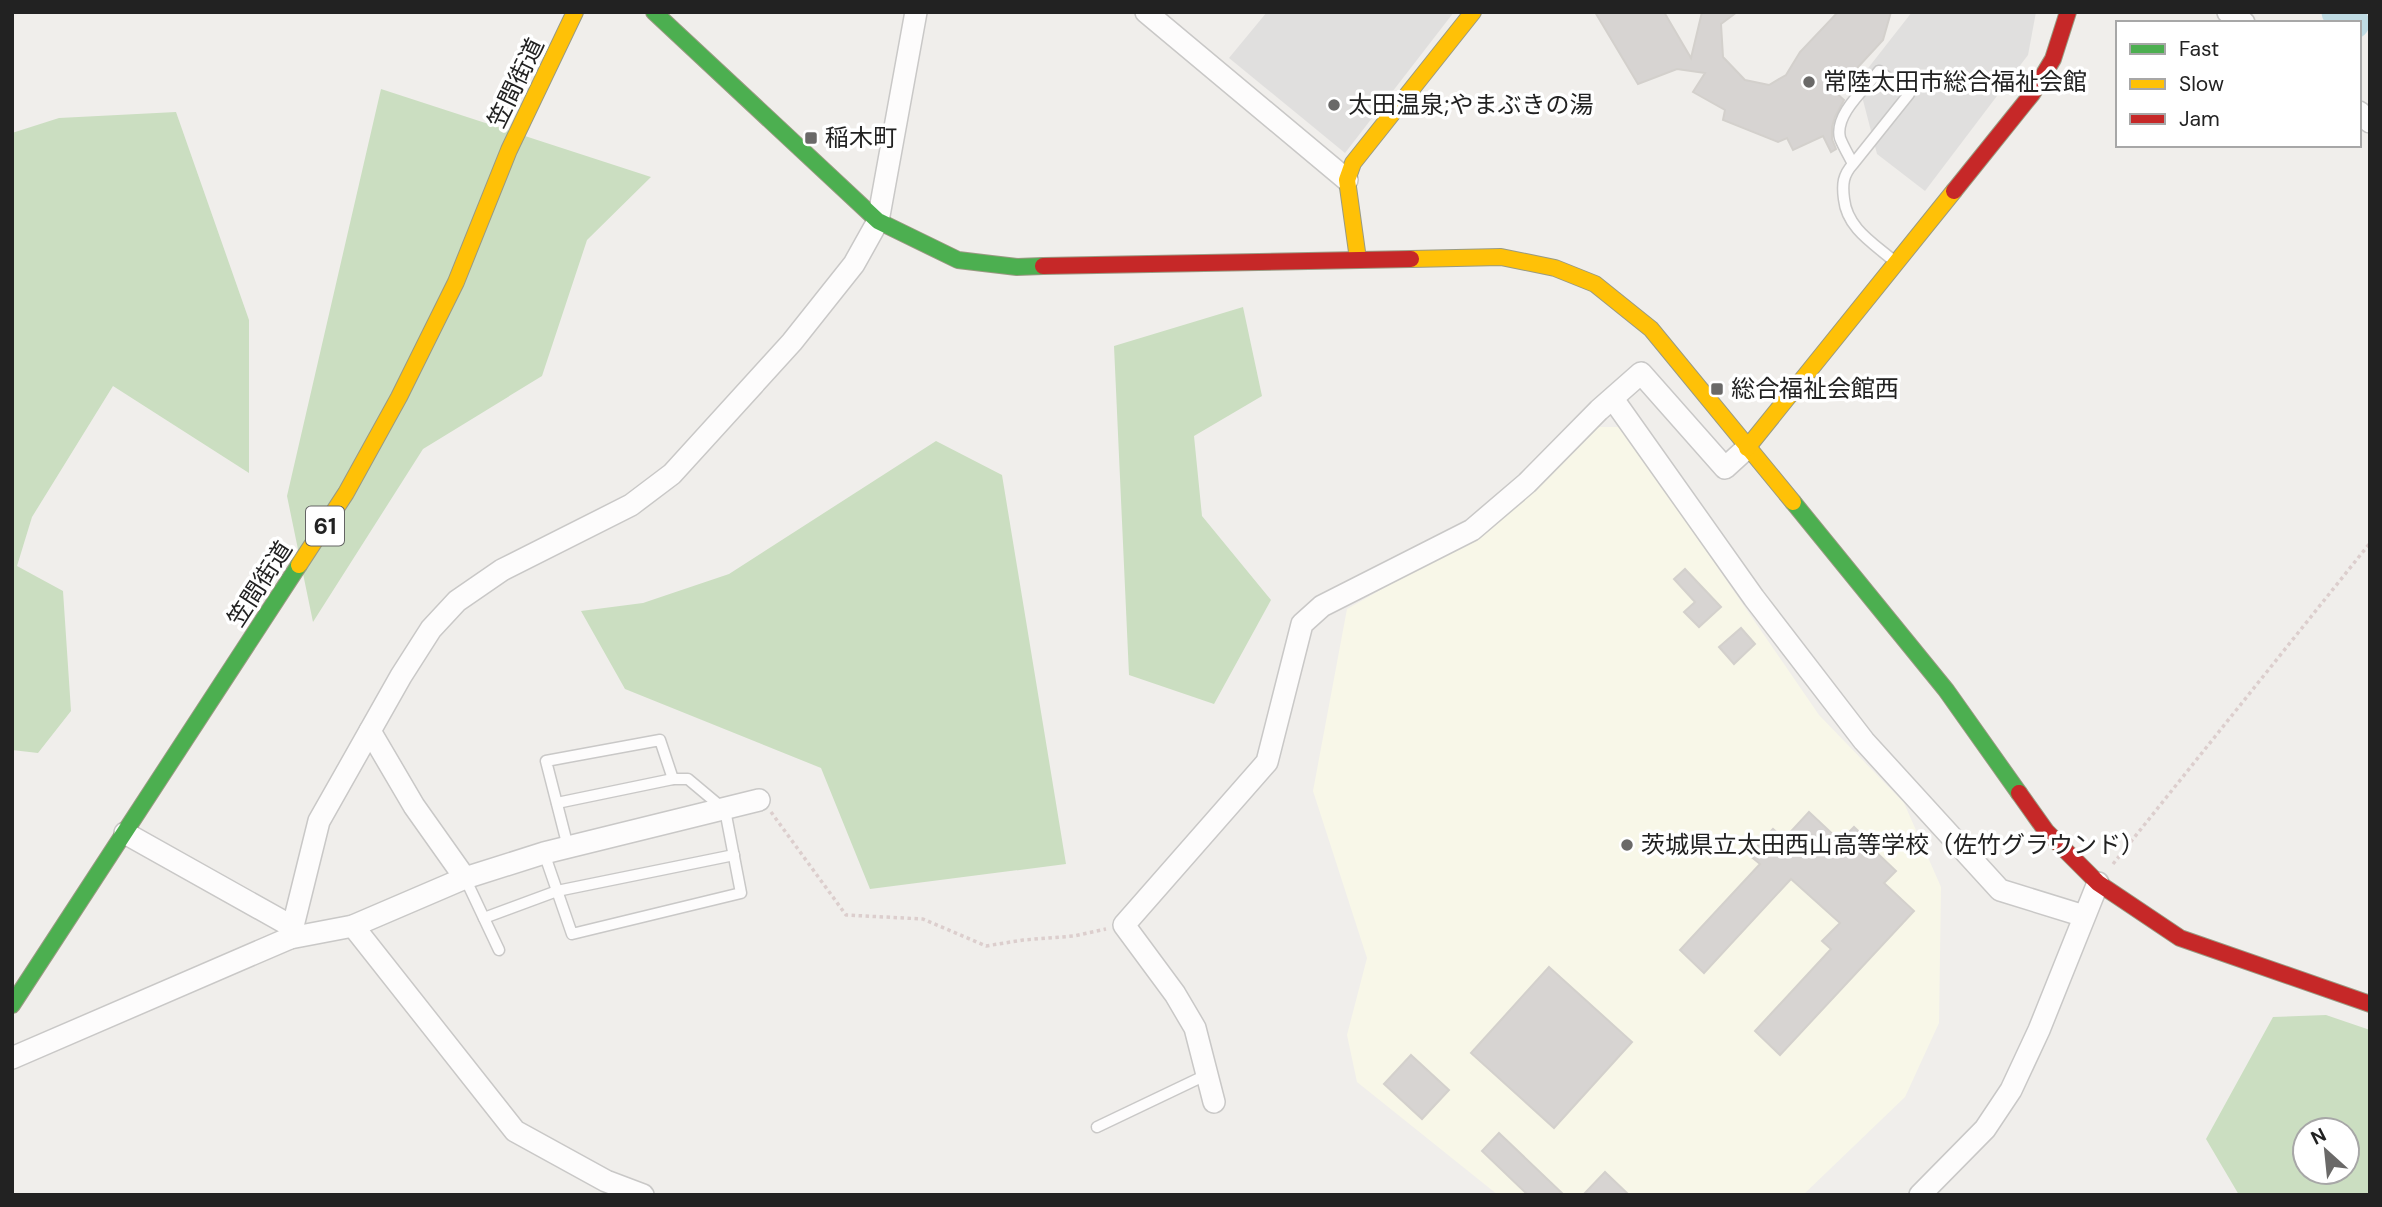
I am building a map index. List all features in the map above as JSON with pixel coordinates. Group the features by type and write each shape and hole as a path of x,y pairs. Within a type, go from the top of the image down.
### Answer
{"street":[{"name":"笠間街道","path":"12,1005 346,493 399,397 456,282 509,150 575,12"},
{"path":"654,12 878,221 958,260 1017,267 1501,257 1550,266 1587,279 1651,329 1946,690 2046,831 2098,883 2180,938 2370,1004"},
{"path":"291,932 319,821 431,629 457,601 502,570 631,505 672,474 792,342 854,264 878,221 916,12"},
{"path":"1146,12 1348,180"},
{"path":"1357,259 1348,180 1353,163 1473,12"},
{"path":"1214,1102 1195,1028 1175,994 1124,925 1267,762 1302,624 1322,606 1472,530 1527,483 1641,373 1725,468 1747,448 2032,94 2053,59 2068,12"},
{"path":"1613,399 1754,598 1837,709 1873,751 2000,890 2084,916"},
{"path":"370,731 414,806 465,877"},
{"path":"12,1058 291,932 353,926 465,877 544,853 759,800"},
{"path":"125,833 291,932"},
{"path":"1920,1195 1985,1129 2011,1090 2039,1030 2098,883"},
{"path":"353,926 515,1131 606,1181 643,1195"}],"lane":[{"path":"1853,164 1840,137 1840,125 1845,113 1879,71 1909,94 1853,164 1844,175 1842,190 1845,213 1851,224 1896,263"},
{"path":"568,847 546,761 660,740 673,779"},
{"path":"544,853 572,934 741,892 725,810 688,779 673,779 557,803"},
{"path":"484,918 557,891 734,855"},
{"path":"465,877 499,950"},
{"path":"1097,1127 1208,1074"}],"path":[{"path":"2098,883 2370,543"},
{"path":"759,800 775,816 846,915 923,919 985,946 1074,936 1124,925"}],"shaded area":[{"name":"太田温泉;やまぶきの湯","path":"1267,12 1454,12 1345,153 1229,58"},
{"path":"1912,12 2036,12 2028,55 1925,191 1877,154 1858,81"},
{"name":"茨城県立太田西山高等学校（佐竹グラウンド）","path":"1594,427 1621,427 1819,715 1904,803 1941,887 1939,1023 1905,1097 1803,1195 1498,1195 1357,1082 1347,1035 1367,958 1313,791 1347,609 1486,530"}],"green space":[{"path":"381,89 651,177 587,240 542,376 423,449 313,622 287,496"},
{"path":"176,112 249,320 249,473 113,386 32,517 17,566 63,591 71,711 38,753 12,750 12,133 59,118"},
{"path":"1243,307 1262,396 1194,436 1202,516 1271,600 1214,704 1129,675 1114,346"},
{"path":"936,441 1002,475 1066,864 870,889 821,768 625,689 581,611 643,603 729,574"},
{"path":"2326,1015 2370,1030 2370,1195 2239,1195 2206,1139 2273,1017"}],"building":[{"name":"常陸太田市総合福祉会館","path":"1595,12 1664,12 1691,58 1702,12 1737,12 1721,24 1723,57 1745,80 1769,85 1786,75 1800,52 1838,12 1891,12 1883,40 1835,92 1844,100 1832,127 1832,139 1836,149 1831,152 1823,136 1793,150 1787,138 1778,142 1723,120 1725,110 1693,92 1705,73 1677,69 1638,84"},
{"path":"1685,569 1721,607 1699,627 1684,612 1695,602 1674,579"},
{"path":"1741,628 1755,644 1734,664 1719,647"},
{"path":"1809,812 1840,841 1854,827 1896,871 1884,883 1914,911 1780,1055 1755,1031 1831,949 1822,941 1840,923 1791,879 1704,973 1680,950 1760,864 1749,855 1773,829 1784,839"},
{"path":"1549,967 1632,1042 1554,1128 1471,1053"},
{"path":"1411,1055 1449,1090 1422,1119 1384,1084"},
{"path":"1499,1133 1564,1195 1528,1195 1482,1151"},
{"path":"1605,1172 1629,1195 1583,1195"}],"waterway":[{"path":"2338,12 2350,21"}],"traffic: fast":[{"path":"654,12 878,221 958,260 1017,267 1043,266"},
{"path":"1793,502 1946,690 2019,793"},
{"path":"12,1005 299,565"}],"traffic: slow":[{"path":"299,565 346,493 399,397 456,282 509,150 575,12"},
{"path":"1358,259 1347,180 1353,163 1473,12"},
{"path":"1747,448 1954,191"},
{"path":"1411,259 1501,257 1555,268 1595,284 1651,329 1793,502"}],"traffic: jam":[{"path":"1954,191 2032,94 2053,59 2068,12"},
{"path":"1043,266 1411,259"},
{"path":"2019,793 2046,831 2098,883 2180,938 2370,1004"}],"place":[{"name":"常陸太田市総合福祉会館","path":"1809,82"},
{"name":"太田温泉;やまぶきの湯","path":"1334,105"},
{"name":"稲木町","path":"811,138"},
{"name":"総合福祉会館西","path":"1717,389"},
{"name":"茨城県立太田西山高等学校（佐竹グラウンド）","path":"1627,845"}]}
